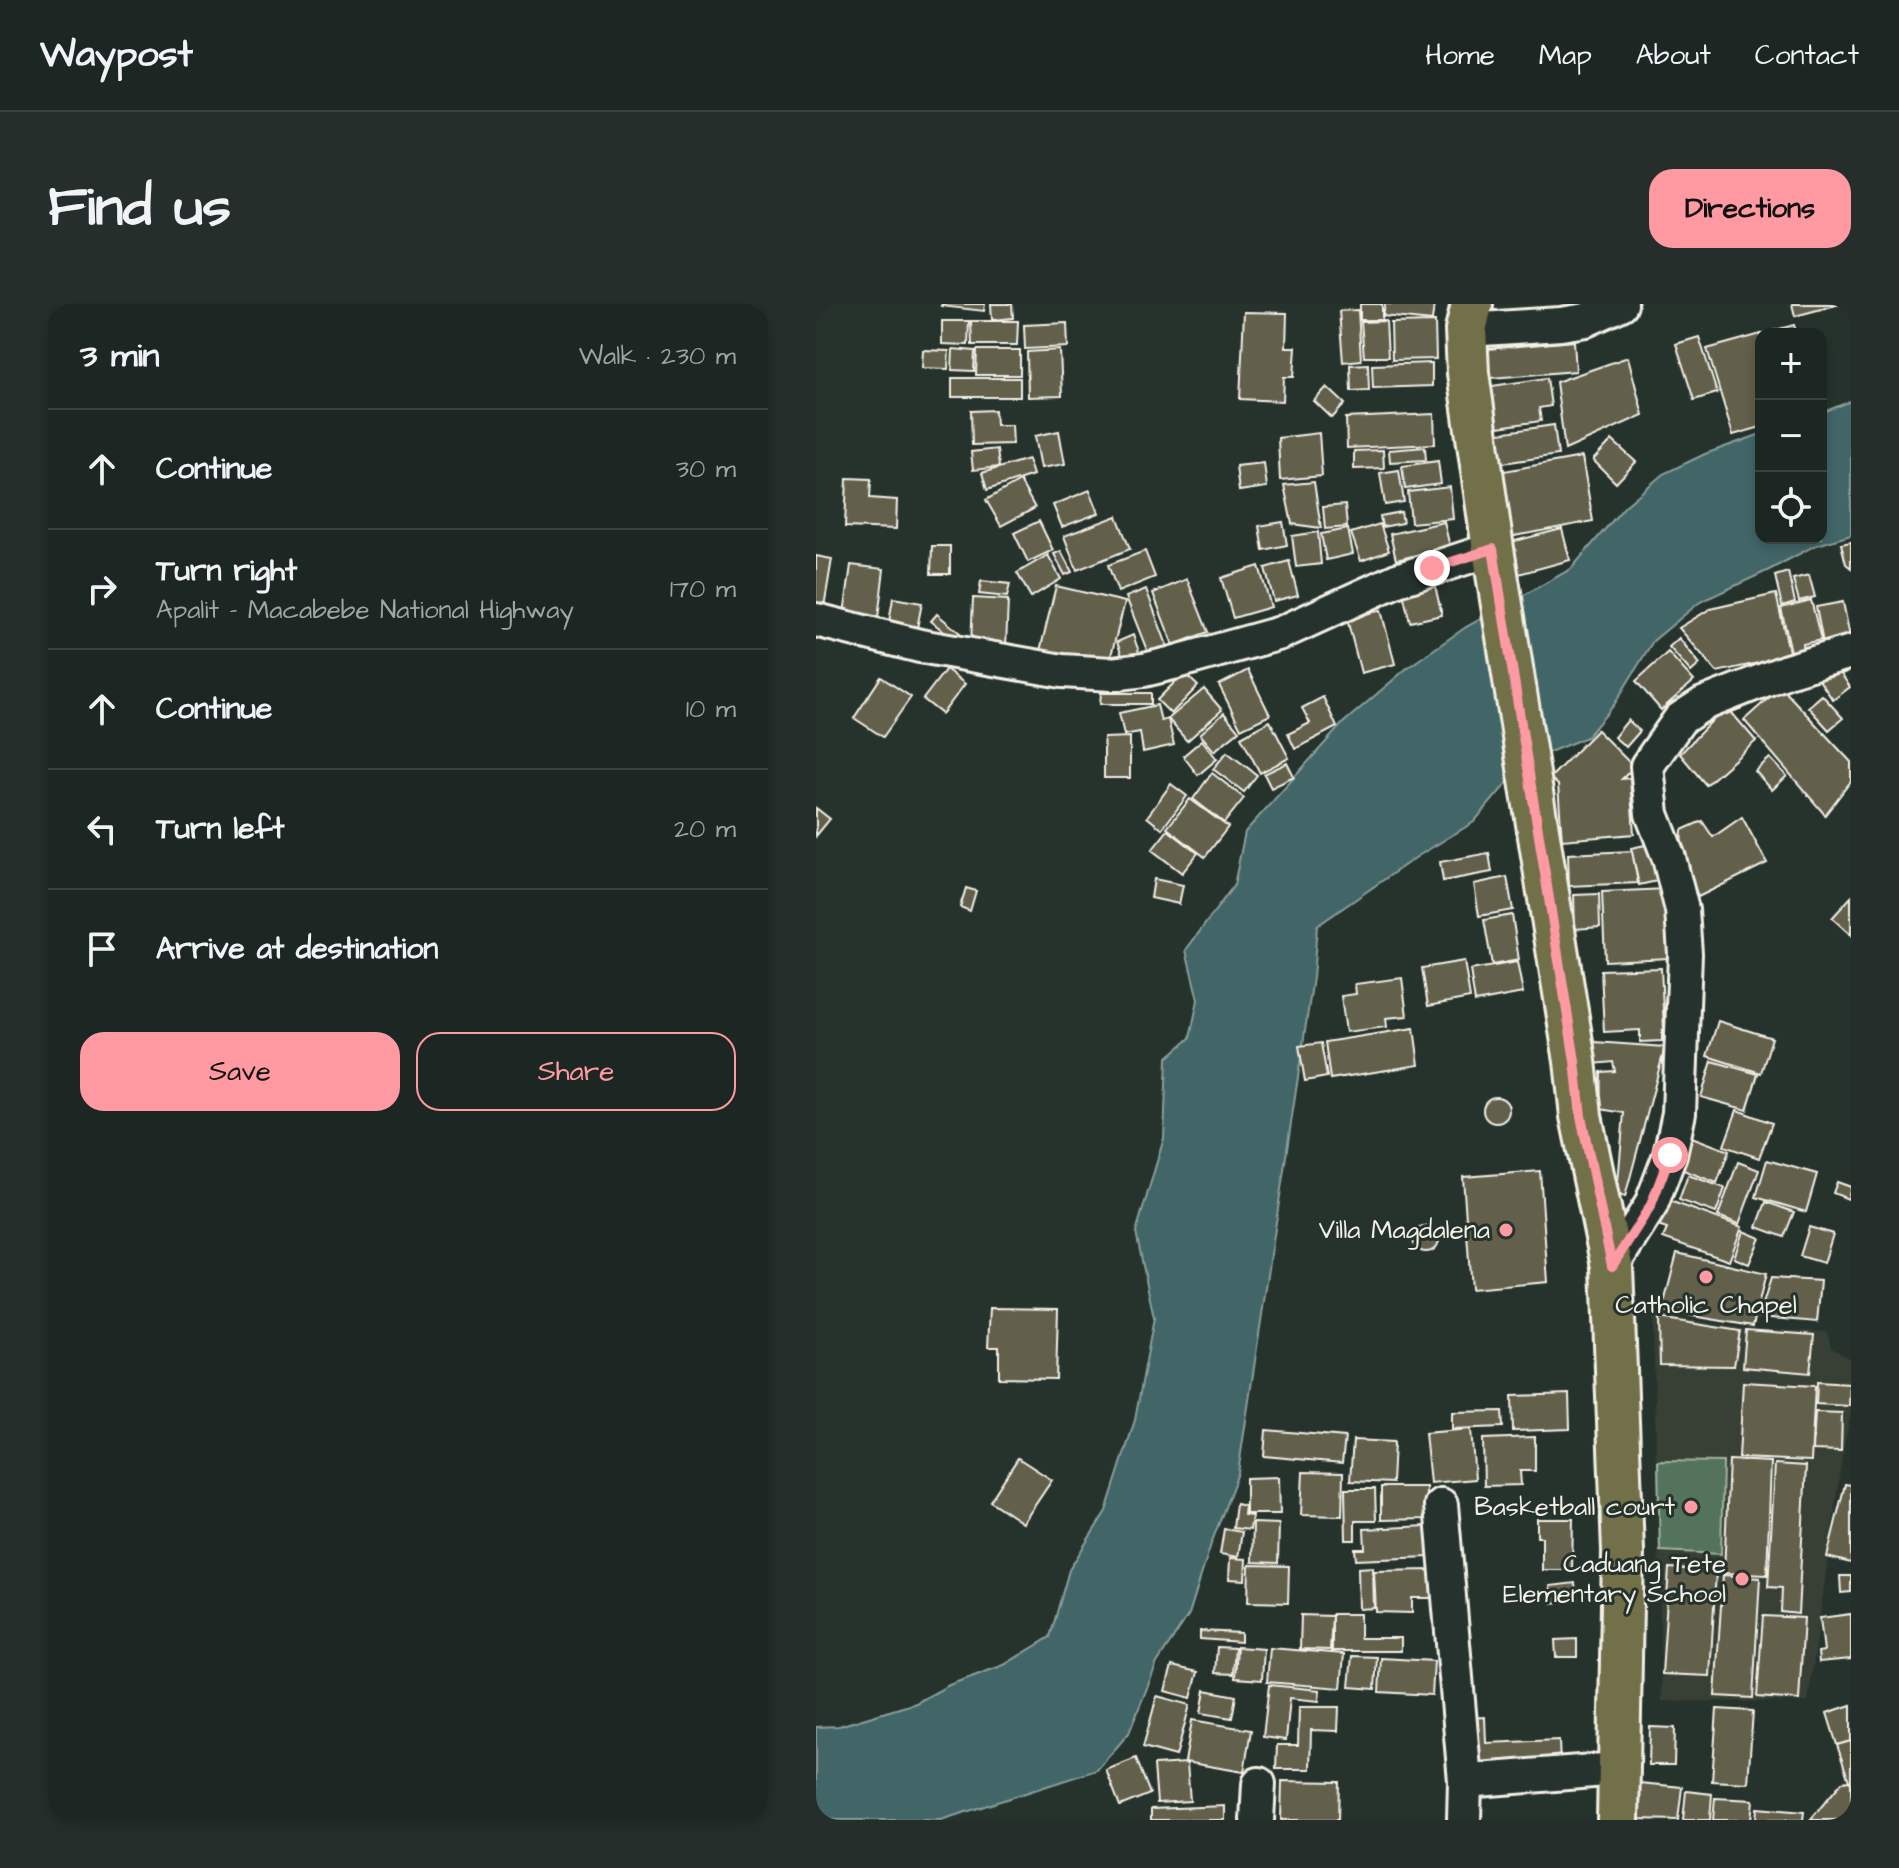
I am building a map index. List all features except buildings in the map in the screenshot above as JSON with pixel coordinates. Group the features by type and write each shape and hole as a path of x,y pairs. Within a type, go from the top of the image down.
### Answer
{"main road":[{"path":"1469,317 1468,373 1493,549 1575,1061 1581,1116 1612,1266 1623,1551 1618,1820"}],"street":[{"path":"1469,317 1561,324 1586,320 1621,304"},
{"path":"816,620 920,646 1062,671 1112,674 1173,663 1281,633 1397,580 1493,549"},
{"path":"1612,1266 1651,1205 1670,1155 1679,1113 1685,954 1682,910 1669,858 1652,814 1647,766 1680,719 1703,704 1787,671 1851,652"},
{"path":"1441,1505 1465,1781 1464,1820"},
{"path":"1465,1781 1618,1769"},
{"path":"1257,1820 1259,1784"}],"shaded area":[{"name":"Caduang Tete Elementary School","path":"1653,1314 1746,1329 1827,1332 1831,1348 1851,1359 1851,1411 1808,1702 1662,1701"}],"green space":[{"name":"Basketball court","path":"1658,1461 1723,1462 1721,1554 1660,1551"}],"water":[{"path":"1851,401 1851,535 1827,542 1827,472 1827,411"},
{"path":"1755,436 1755,544 1821,544 1700,602 1653,641 1614,705 1587,737 1547,753 1506,784 1474,822 1418,856 1317,926 1313,978 1238,1473 1189,1614 1157,1663 1129,1733 1097,1770 941,1820 816,1820 816,1727 839,1726 916,1703 949,1685 1004,1665 1050,1637 1069,1570 1106,1511 1135,1420 1154,1318 1136,1232 1164,1138 1167,1058 1190,1038 1198,1000 1186,950 1234,885 1245,832 1343,723 1407,668 1466,627 1571,569 1625,506 1663,474 1705,454"}],"place":[{"name":"Villa Magdalena","path":"1506,1230"},
{"name":"Catholic Chapel","path":"1706,1277"},
{"name":"Basketball court","path":"1691,1507"},
{"name":"Caduang Tete Elementary School","path":"1742,1579"}],"route":[{"path":"1432,568 1493,549 1575,1061 1581,1116 1612,1266 1651,1205 1670,1155"}]}
